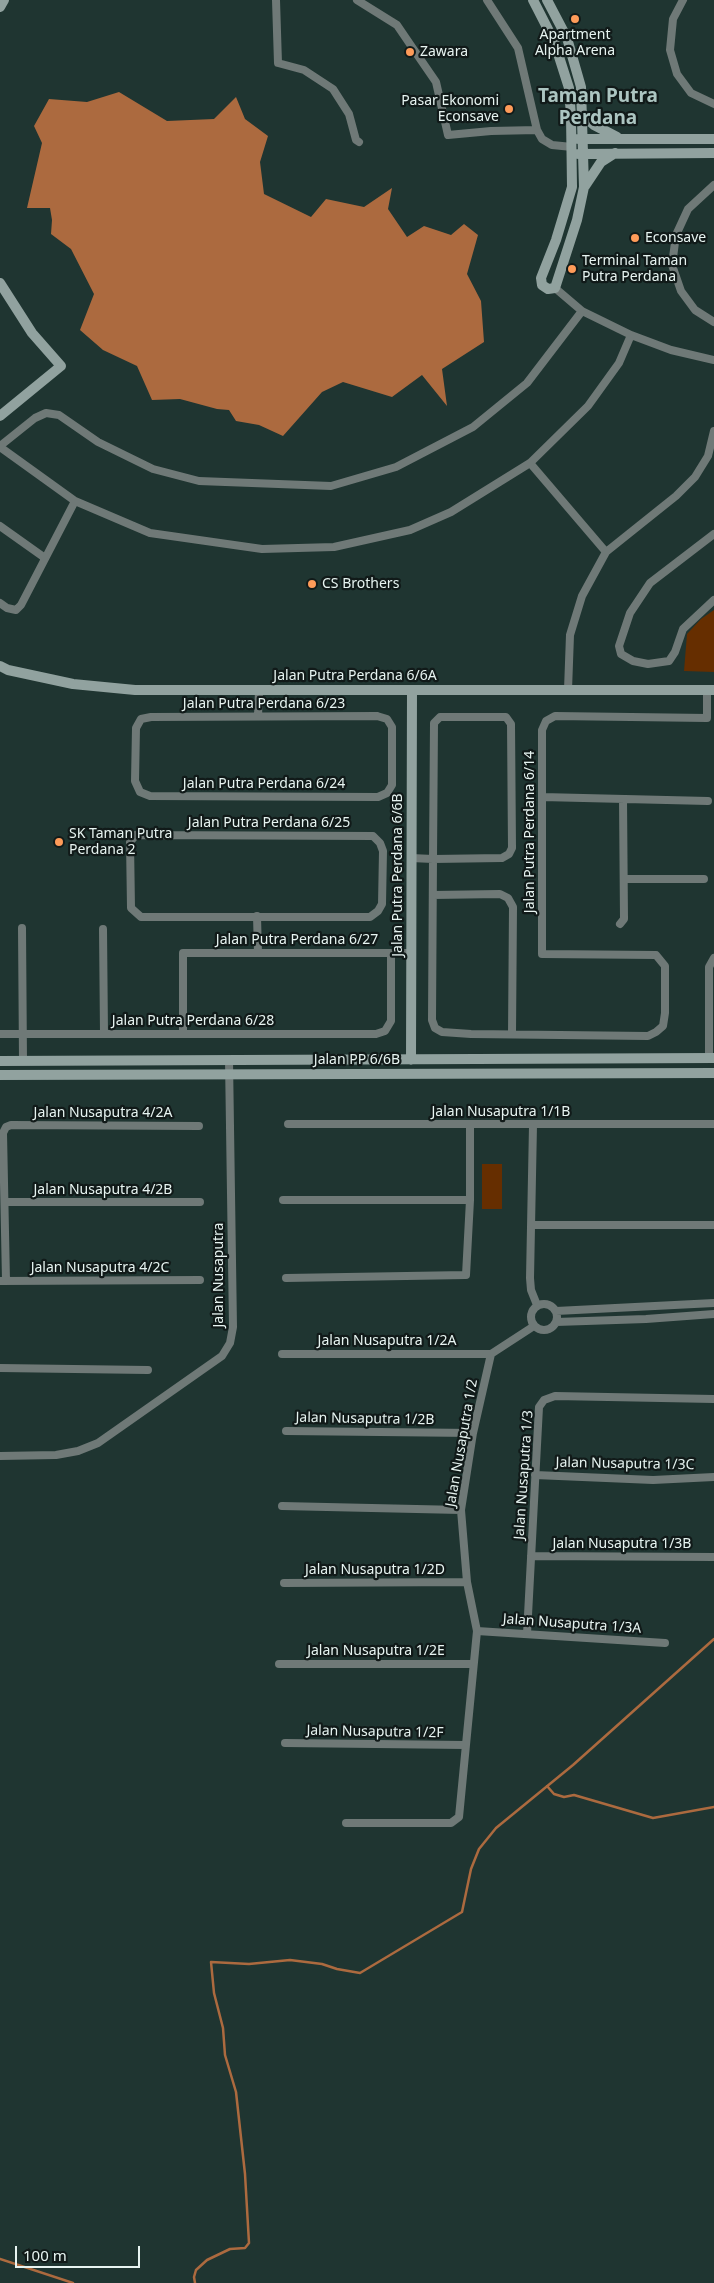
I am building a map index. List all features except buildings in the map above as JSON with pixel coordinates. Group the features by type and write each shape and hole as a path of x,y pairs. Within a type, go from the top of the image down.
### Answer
{"street":[{"path":"0,7 4,0"},
{"path":"276,0 278,63 304,70 333,89 349,114 356,140 360,142"},
{"path":"357,0 397,25 436,82 448,135 491,131 538,130"},
{"path":"486,0 518,48 538,130 542,139 552,146 572,146 584,139 714,139"},
{"path":"533,0 554,41 569,88 572,146 572,187 556,240 541,278 544,288 555,288 582,311 631,335 671,350 714,360"},
{"path":"547,0 567,38 581,87 584,139 584,187 577,220 555,288"},
{"path":"683,0 674,18 670,42 672,58 677,74 691,93 714,104"},
{"path":"583,115 600,128 620,139"},
{"path":"572,146 584,154 714,153"},
{"path":"584,187 601,162 616,153"},
{"path":"714,185 688,209 676,235 672,266 684,295 695,310 714,322"},
{"path":"0,283 32,333 61,366 0,416"},
{"path":"582,311 527,384 473,427 396,468 331,486 199,482 153,469 98,442 59,414 46,413 35,418 0,447 75,501 150,533 262,549 334,547 380,538 451,512 530,463 588,406 618,363 631,335"},
{"path":"568,690 570,635 582,596 606,552 676,496 695,477 711,458 714,431"},
{"path":"530,463 606,552"},
{"path":"0,603 7,608 16,610 21,605 75,501"},
{"path":"0,526 45,558"},
{"path":"714,534 650,583 630,613 618,646 622,654 633,661 648,664 669,661 683,629 714,600"},
{"name":"Jalan Putra Perdana 6/6A","path":"0,666 8,670 102,688 135,690 710,690"},
{"path":"258,716 259,690"},
{"name":"Jalan Putra Perdana 6/6B","path":"411,1060 412,690"},
{"name":"Jalan Putra Perdana 6/14","path":"512,1034 648,1036 663,1026 665,1013 665,966 656,955 542,954 542,730 546,721 555,716 707,718 710,690"},
{"name":"Jalan Putra Perdana 6/23","path":"150,796 140,792 135,781 136,728 141,719 151,717 377,716 387,719 392,727 392,785 387,793 378,797"},
{"path":"411,858 433,859 502,858 509,854 512,848 511,724 506,717 440,716 436,719 433,859 432,1020 434,1028 442,1032 512,1034 513,907 508,898 500,894 433,895"},
{"name":"Jalan Putra Perdana 6/24","path":"150,796 378,797"},
{"path":"542,798 708,801"},
{"path":"620,924 624,919 623,799"},
{"name":"Jalan Putra Perdana 6/25","path":"136,835 372,836 380,843 383,851 382,904 378,912 370,917 257,916 141,917 131,908 130,842 136,835"},
{"path":"624,879 704,879"},
{"path":"257,916 258,953"},
{"path":"22,928 23,1061"},
{"path":"103,929 104,1034"},
{"name":"Jalan Putra Perdana 6/27","path":"183,1034 183,953 411,953"},
{"name":"Jalan Putra Perdana 6/28","path":"0,1034 376,1034 385,1031 391,1020 391,953"},
{"path":"711,1058 708,967 713,959"},
{"name":"Jalan PP 6/6B","path":"0,1061 711,1058"},
{"name":"Jalan Nusaputra","path":"0,1456 56,1455 78,1451 98,1442 222,1356 230,1344 233,1327 229,1060"},
{"name":"Jalan PP 6/6B","path":"0,1075 714,1073"},
{"name":"Jalan Nusaputra 1/1B","path":"288,1124 714,1124"},
{"name":"Jalan Nusaputra 4/2A","path":"5,1202 3,1133 6,1127 11,1125 199,1126"},
{"path":"286,1278 466,1275 470,1200 470,1125"},
{"path":"533,1125 530,1278 531,1290 537,1305"},
{"path":"283,1200 470,1200"},
{"path":"3,1281 5,1202"},
{"name":"Jalan Nusaputra 4/2B","path":"5,1202 200,1202"},
{"path":"532,1225 714,1225"},
{"name":"Jalan Nusaputra 4/2C","path":"3,1281 200,1280"},
{"path":"537,1305 548,1304 556,1311 714,1303"},
{"path":"537,1305 531,1315 534,1326 540,1329 546,1330 552,1327 556,1322 556,1311"},
{"path":"673,1305 674,1317"},
{"path":"644,1306 646,1319"},
{"path":"556,1322 646,1319 714,1314"},
{"path":"491,1354 534,1326"},
{"name":"Jalan Nusaputra 1/2A","path":"282,1354 491,1354"},
{"name":"Jalan Nusaputra 1/2","path":"346,1823 451,1823 459,1817 477,1631 467,1582 461,1510 473,1433 491,1354"},
{"path":"0,1368 148,1370"},
{"name":"Jalan Nusaputra 1/3","path":"527,1634 539,1407 550,1397 714,1399"},
{"name":"Jalan Nusaputra 1/2B","path":"286,1431 473,1433"},
{"name":"Jalan Nusaputra 1/3C","path":"535,1475 653,1480 714,1477"},
{"path":"282,1506 461,1510"},
{"name":"Jalan Nusaputra 1/3B","path":"531,1556 714,1557"},
{"name":"Jalan Nusaputra 1/2D","path":"284,1583 467,1582"},
{"name":"Jalan Nusaputra 1/3A","path":"477,1631 665,1643"},
{"name":"Jalan Nusaputra 1/2E","path":"279,1664 473,1664"},
{"name":"Jalan Nusaputra 1/2F","path":"285,1743 465,1745"}],"shaded area":[{"path":"119,92 167,121 214,119 236,97 245,119 268,136 260,162 264,194 311,217 326,199 364,207 392,188 388,209 407,237 424,226 451,235 464,224 478,235 467,274 481,301 484,342 442,369 447,406 422,375 392,397 343,382 322,392 283,436 259,425 236,421 229,410 217,409 180,399 152,400 137,366 103,350 80,330 94,294 71,249 51,234 52,220 50,208 27,208 42,143 34,126 49,99 87,102"},
{"path":"714,610 714,672 684,671 687,634 701,619"},
{"path":"482,1164 502,1164 502,1209 482,1209"}],"waterway":[{"path":"195,2283 196,2270 207,2260 230,2249 245,2248 249,2243 245,2174 236,2092 225,2055 223,2028 214,1993 211,1962 249,1964 290,1960 322,1964 360,1973 462,1912 471,1869 479,1849 496,1828 573,1765 714,1639"},
{"path":"547,1786 554,1794 564,1797 574,1795 653,1818 714,1807"},
{"path":"0,2259 73,2283"}],"place":[{"name":"Apartment Alpha Arena","path":"575,19"},
{"name":"Zawara","path":"410,52"},
{"name":"Pasar Ekonomi Econsave","path":"509,109"},
{"name":"Econsave","path":"635,238"},
{"name":"Terminal Taman Putra Perdana","path":"572,269"},
{"name":"CS Brothers","path":"312,584"},
{"name":"SK Taman Putra Perdana 2","path":"59,842"}],"district":[{"name":"Taman Putra Perdana","path":"598,108"}]}
